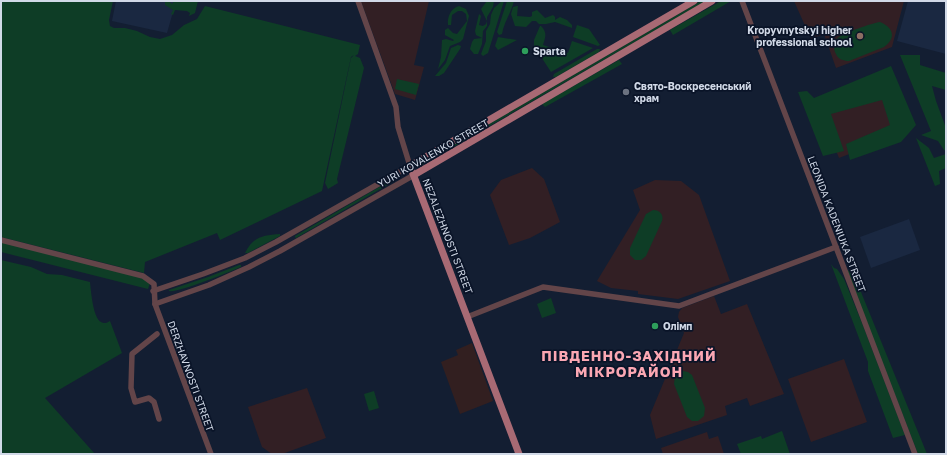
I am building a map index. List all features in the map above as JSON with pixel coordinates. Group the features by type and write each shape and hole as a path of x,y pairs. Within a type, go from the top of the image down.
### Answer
{"main road":[{"name":"YURI KOVALENKO STREET","path":"410,166 694,1"},
{"name":"YURI KOVALENKO STREET","path":"414,175 712,1"},
{"name":"NEZALEZHNOSTI STREET","path":"410,166 519,454"}],"street":[{"name":"NEZALEZHNOSTI STREET","path":"358,1 396,107 398,127 410,166"},
{"name":"LEONIDA KADENIUKA STREET","path":"742,1 915,454"},
{"name":"YURI KOVALENKO STREET","path":"154,292 245,258 410,166"},
{"name":"YURI KOVALENKO STREET","path":"155,304 209,285 249,267 414,175"},
{"path":"1,240 143,276 154,284 154,292"},
{"path":"467,317 543,287 679,306 836,247"},
{"name":"DERZHAVNOSTI STREET","path":"154,292 155,304 211,454"},
{"path":"157,334 132,354 131,388 135,402 149,398 154,402 159,419"}],"shaded area":[{"path":"116,1 197,1 175,5 167,33 112,21"},
{"path":"361,1 429,1 414,65 424,67 415,100 395,94"},
{"name":"Kropyvnytskyi higher professional school","path":"794,1 904,1 892,47 836,68 824,34 811,39"},
{"path":"908,1 946,1 946,54 897,41"},
{"path":"889,82 908,131 839,158 819,108"},
{"path":"532,168 544,179 560,222 530,238 509,245 490,195 501,180"},
{"path":"655,180 681,181 699,195 730,281 678,299 638,294 638,291 611,288 597,281 640,210 633,190"},
{"path":"909,219 920,250 871,268 860,237"},
{"path":"714,296 721,314 747,304 784,394 750,406 747,398 725,406 727,415 656,439 650,415 684,333 678,317 679,312 682,308"},
{"path":"472,343 493,401 460,414 441,362 458,355 456,350"},
{"path":"844,359 867,422 811,442 788,379"},
{"path":"307,388 326,438 282,454 272,454 262,447 248,407"},
{"path":"707,432 709,439 718,436 724,454 663,454 661,448"}],"green space":[{"path":"1,1 113,1 109,20 110,26 114,28 125,28 137,31 150,37 160,39 172,35 184,25 197,19 205,6 360,45 358,54 355,56 360,58 364,68 337,179 338,183 328,189 325,183 351,58 354,55 351,57 322,191 220,240 217,233 145,262 144,273 1,237"},
{"path":"169,1 172,4 174,1 198,1 195,13 189,16 190,13 187,11 175,10 173,15 171,14 173,10 165,5 165,2"},
{"path":"487,1 494,1 493,7 487,17 487,21 481,9"},
{"path":"504,1 488,53 483,56 481,54 486,41 486,31 490,24 491,15 494,8"},
{"path":"507,1 514,1 502,34 499,35 497,32"},
{"path":"701,1 706,1 422,165 422,163"},
{"path":"721,1 731,1 673,35 670,30"},
{"path":"459,6 466,9 469,16 463,39 460,42 450,46 445,60 438,69 441,57 442,40 454,40 445,35 445,30 448,28 453,33 457,34 467,21 466,14 462,11 458,11 452,15 451,25 448,25 450,13"},
{"path":"518,6 517,16 530,17 532,16 532,12 537,10 545,18 553,15 555,20 560,17 567,20 572,25 572,28 555,22 539,24 536,21 532,21 526,27 515,26 511,14 513,7"},
{"path":"479,14 481,16 479,25 483,26 487,21 487,26 483,31 482,44 478,54 474,54 470,49 472,42 474,39 482,38 476,35 475,31"},
{"path":"880,22 888,27 892,33 891,40 888,44 849,61 838,57 835,52 834,45 839,37 858,28"},
{"path":"577,25 589,29 600,45 598,46 573,37"},
{"path":"540,26 545,33 543,45 568,53 572,41 593,48 551,72 534,46 534,40"},
{"path":"498,37 517,40 498,50 495,46"},
{"path":"458,45 461,46 460,49 444,73 439,76 435,76 446,63 451,48"},
{"path":"597,49 600,49 599,52 556,77 553,77 554,74"},
{"path":"900,55 920,55 920,65 946,73 946,90 932,86 946,128 946,151 938,141 921,135 931,131"},
{"path":"619,60 622,64 545,107 542,104"},
{"path":"891,66 916,125 901,142 850,160 846,144 890,125 882,100 831,114 844,151 823,156 798,92 807,91 814,98"},
{"path":"397,79 419,84 416,95 395,89"},
{"path":"916,138 929,148 934,158 946,154 946,168 939,171 940,184 935,186"},
{"path":"400,175 401,177 296,238 295,237 295,236"},
{"path":"653,210 661,213 662,221 646,256 641,260 635,260 630,255 630,248 646,214"},
{"path":"280,234 280,236 248,253 245,253 251,243 255,240 268,235"},
{"path":"1,242 151,280 148,289 1,252"},
{"path":"1,260 31,267 47,274 62,275 90,282 93,304 98,320 102,323 110,321 122,353 45,398 95,454 1,454"},
{"path":"831,264 837,269 844,279 905,435 893,438 868,371 868,362"},
{"path":"241,265 241,267 204,282 183,289 169,291 169,290"},
{"path":"852,270 927,454 918,454 847,271"},
{"path":"551,298 556,313 542,318 537,304"},
{"path":"683,371 692,375 705,408 704,416 698,421 692,421 687,417 674,384 675,376"},
{"path":"374,391 379,408 369,411 364,394"},
{"path":"782,431 790,454 741,454 737,444 761,436 762,439"}],"place":[{"name":"Kropyvnytskyi higher professional school","path":"860,36"},
{"name":"Sparta","path":"525,51"},
{"name":"Свято-Воскресенський храм","path":"626,92"},
{"name":"Олімп","path":"655,326"}],"district":[{"name":"ПІВДЕННО-ЗАХІДНИЙ МІКРОРАЙОН","path":"629,364"}]}
